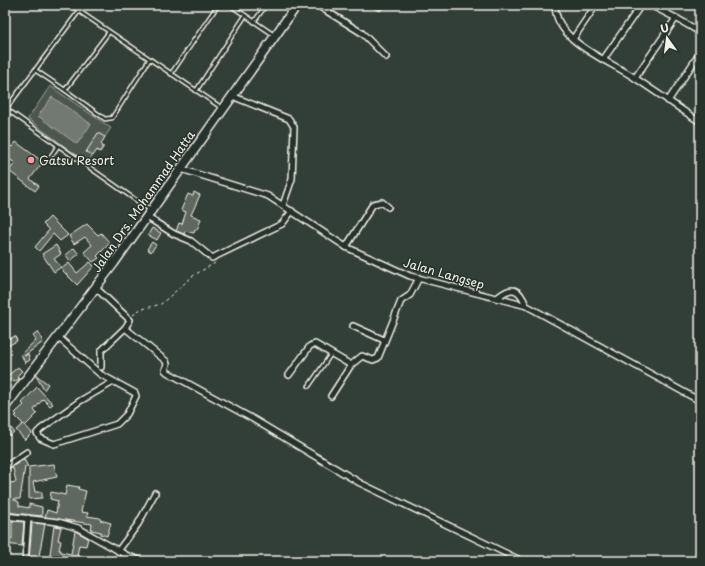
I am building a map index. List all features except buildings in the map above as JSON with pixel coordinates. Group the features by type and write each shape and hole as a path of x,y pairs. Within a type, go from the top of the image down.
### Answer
{"main road":[{"name":"Jalan Drs. Mohammad Hatta","path":"5,407 96,288 297,5"}],"street":[{"path":"317,5 362,33 386,57"},
{"path":"555,5 556,17 560,25 573,39 603,60 636,78 700,122"},
{"path":"573,39 596,5"},
{"path":"603,60 641,5"},
{"path":"650,5 700,32"},
{"path":"636,78 676,18"},
{"path":"668,101 700,53"},
{"path":"232,96 289,119 293,123 292,179 283,205"},
{"name":"Jalan Langsep","path":"181,169 257,191 301,216 346,247 419,278 526,306 700,401"},
{"path":"346,247 373,204 382,202 388,207"},
{"path":"149,214 174,234 191,241 212,258 282,224 292,211"},
{"path":"331,396 351,366 362,356 373,360 378,358 401,301 410,295 419,278"},
{"path":"96,288 128,318 125,328 101,351 101,367"},
{"path":"497,298 509,290 514,289 522,294 526,306"},
{"path":"353,326 384,340"},
{"path":"125,328 166,361 167,364 165,370 167,372 253,419 360,483 522,561"},
{"path":"58,337 100,374 135,393 136,396 133,404 119,423 54,444 49,443 38,436 41,429 110,380"},
{"path":"289,376 312,344 351,366"},
{"path":"5,466 27,452"},
{"path":"118,551 138,524 156,493"},
{"path":"5,516 58,522 78,528 131,559 142,561"},
{"path":"25,561 28,518"}],"lane":[{"path":"70,5 224,109"},
{"path":"171,74 218,5"},
{"path":"230,5 275,36"},
{"path":"254,22 266,5"},
{"path":"79,11 5,108 149,214"},
{"path":"196,91 245,16"},
{"path":"65,90 109,32"},
{"path":"35,70 105,119 112,118 150,60"},
{"path":"49,159 58,146"},
{"path":"309,386 331,354"}],"path":[{"path":"128,318 136,312 162,304 194,275 218,261"}],"shaded area":[{"path":"50,86 111,128 100,144 104,147 100,152 96,150 87,163 28,119"},
{"path":"52,97 91,124 77,144 38,116"}],"place":[{"name":"Gatsu Resort","path":"31,160"}]}
